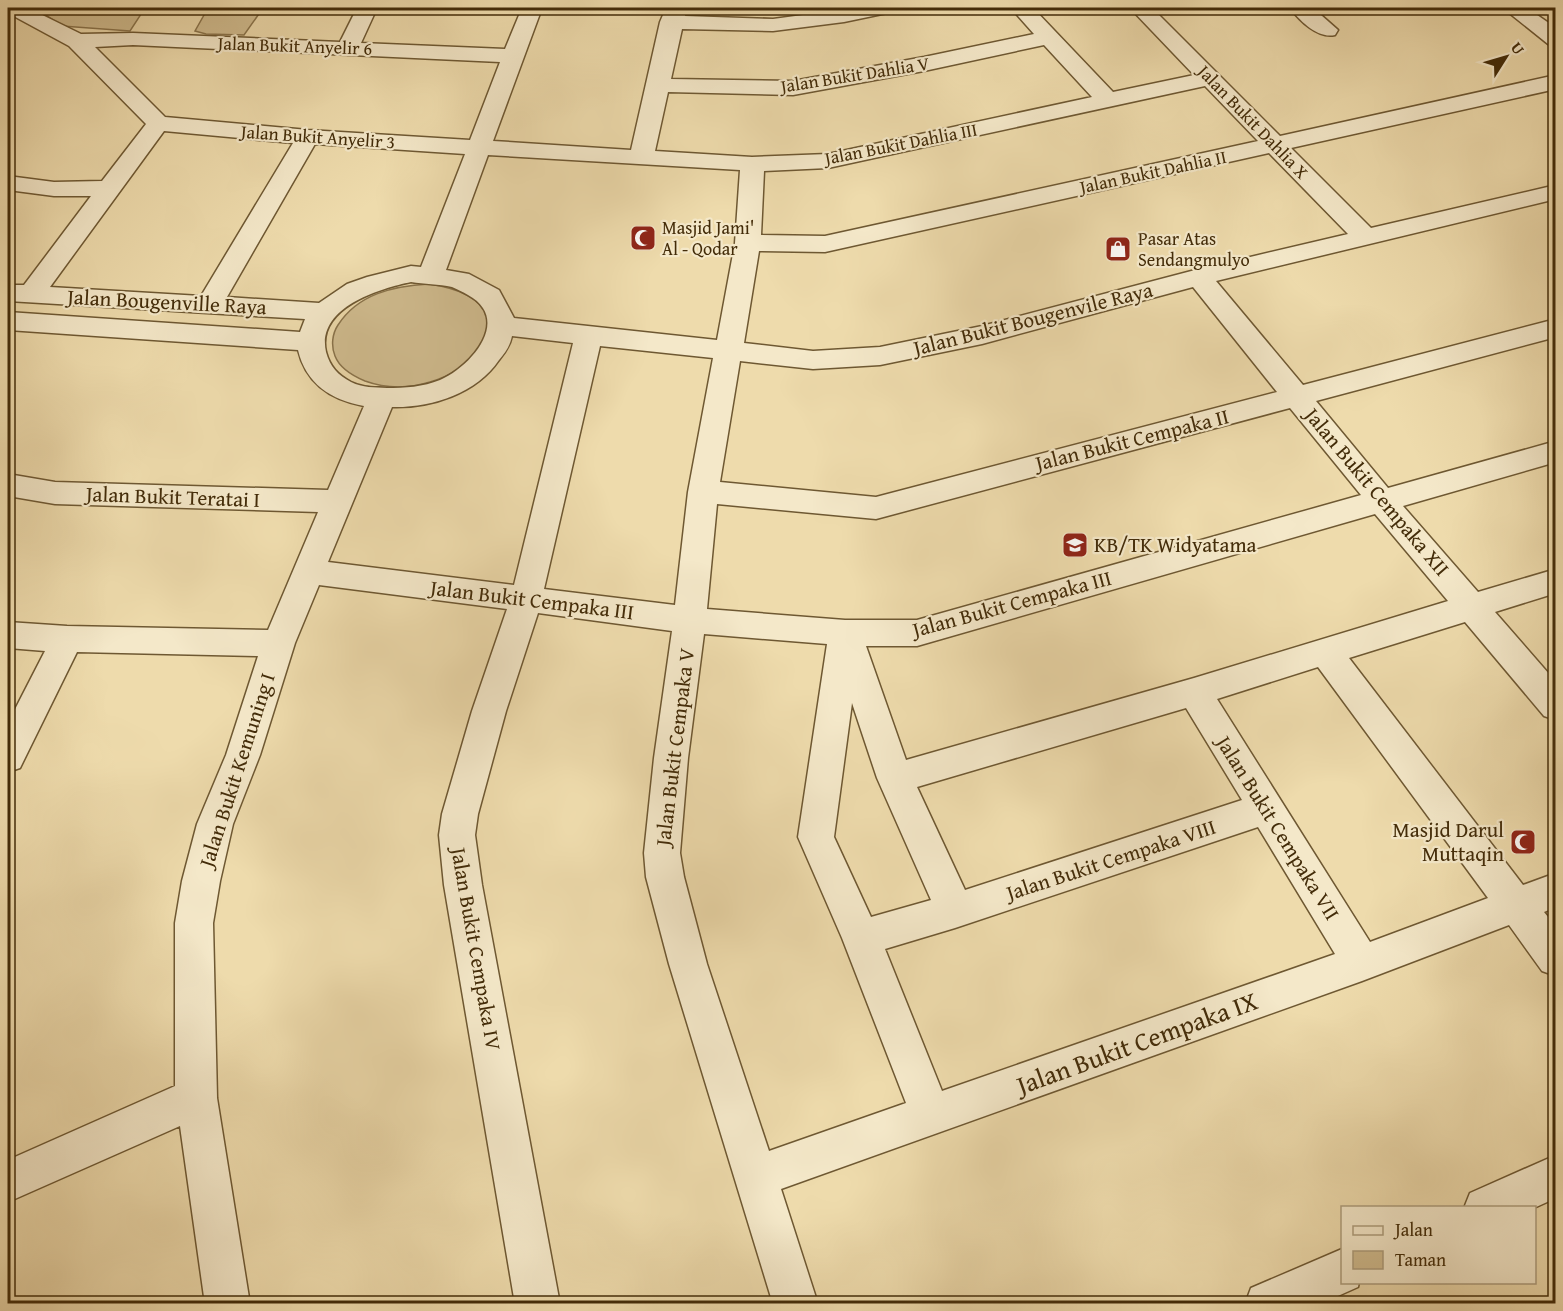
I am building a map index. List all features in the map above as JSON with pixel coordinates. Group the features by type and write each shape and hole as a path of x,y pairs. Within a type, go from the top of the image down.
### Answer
{"street":[{"path":"13,8 77,41 158,123 110,188 19,294"},
{"path":"348,48 367,8"},
{"path":"431,274 532,8"},
{"path":"641,158 674,15 773,25 832,18 885,8"},
{"path":"1022,8 1109,101"},
{"name":"Jalan Bukit Dahlia X","path":"1141,8 1365,237"},
{"path":"1301,8 1327,30"},
{"path":"1514,8 1556,39"},
{"name":"Jalan Bukit Dahlia V","path":"658,86 793,88 924,64 1049,37"},
{"name":"Jalan Bukit Anyelir 6","path":"77,41 133,39 512,56"},
{"name":"Jalan Bukit Dahlia III","path":"478,148 752,164 828,161 1210,78"},
{"name":"Jalan Bukit Dahlia II","path":"748,243 825,244 1556,82"},
{"name":"Jalan Bukit Anyelir 3","path":"158,123 308,138 478,148"},
{"path":"209,305 308,138"},
{"name":"Jalan Bukit Cempaka V","path":"752,164 748,243 703,492 662,853 665,877 688,964 796,1304"},
{"path":"8,183 54,189 110,188"},
{"name":"Jalan Bukit Bougenvile Raya","path":"502,326 728,353 813,360 880,356 982,335 1199,277 1556,192"},
{"path":"431,274 450,277 482,290 500,312 502,326 500,340 493,354 466,379 426,395 404,399 381,399 342,390 317,369 312,356 311,342 315,328 326,312 352,291 370,283 400,276 431,274"},
{"name":"Jalan Bukit Cempaka XII","path":"1199,277 1382,501 1556,706"},
{"name":"Jalan Bougenville Raya","path":"19,294 326,312"},
{"name":"Jalan Bougenville Raya","path":"8,322 311,342"},
{"name":"Jalan Bukit Cempaka II","path":"703,492 876,508 1556,328"},
{"name":"Jalan Bukit Cempaka IV","path":"538,1304 465,897 457,835 460,814 489,711 526,600 588,337"},
{"name":"Jalan Bukit Kemuning I","path":"228,1304 196,1098 194,935 201,881 215,824 243,755 279,643 311,572 381,399"},
{"name":"Jalan Bukit Cempaka III","path":"311,572 689,620 845,633 917,633 1556,451"},
{"name":"Jalan Bukit Teratai I","path":"8,485 55,493 339,502"},
{"path":"895,778 1326,653 1556,581"},
{"path":"845,633 895,778 955,911"},
{"path":"845,633 816,837 861,938 932,1116"},
{"path":"8,635 67,639 279,643"},
{"path":"8,757 67,639"},
{"path":"1326,653 1556,958"},
{"name":"Jalan Bukit Cempaka VII","path":"1194,692 1362,963"},
{"name":"Jalan Bukit Cempaka VIII","path":"861,938 955,911 1266,808"},
{"name":"Jalan Bukit Cempaka IX","path":"756,1177 1362,963 1556,890"},
{"path":"8,1182 196,1098"},
{"path":"1489,1206 1556,1176"},
{"path":"1267,1304 1341,1271"}],"green space":[{"path":"36,8 151,8 143,11 130,31 62,26"},
{"path":"208,8 261,8 261,11 244,35 206,34 195,31"},
{"path":"429,284 466,295 485,312 488,331 478,352 457,369 430,382 398,387 365,381 352,374 337,361 333,348 334,332 346,314 366,299 378,294 402,287"}],"place":[{"name":"Masjid Jami' Al - Qodar","path":"643,238"},
{"name":"Pasar Atas Sendangmulyo","path":"1118,249"},
{"name":"KB/TK Widyatama","path":"1075,545"},
{"name":"Masjid Darul Muttaqin","path":"1523,842"}]}
